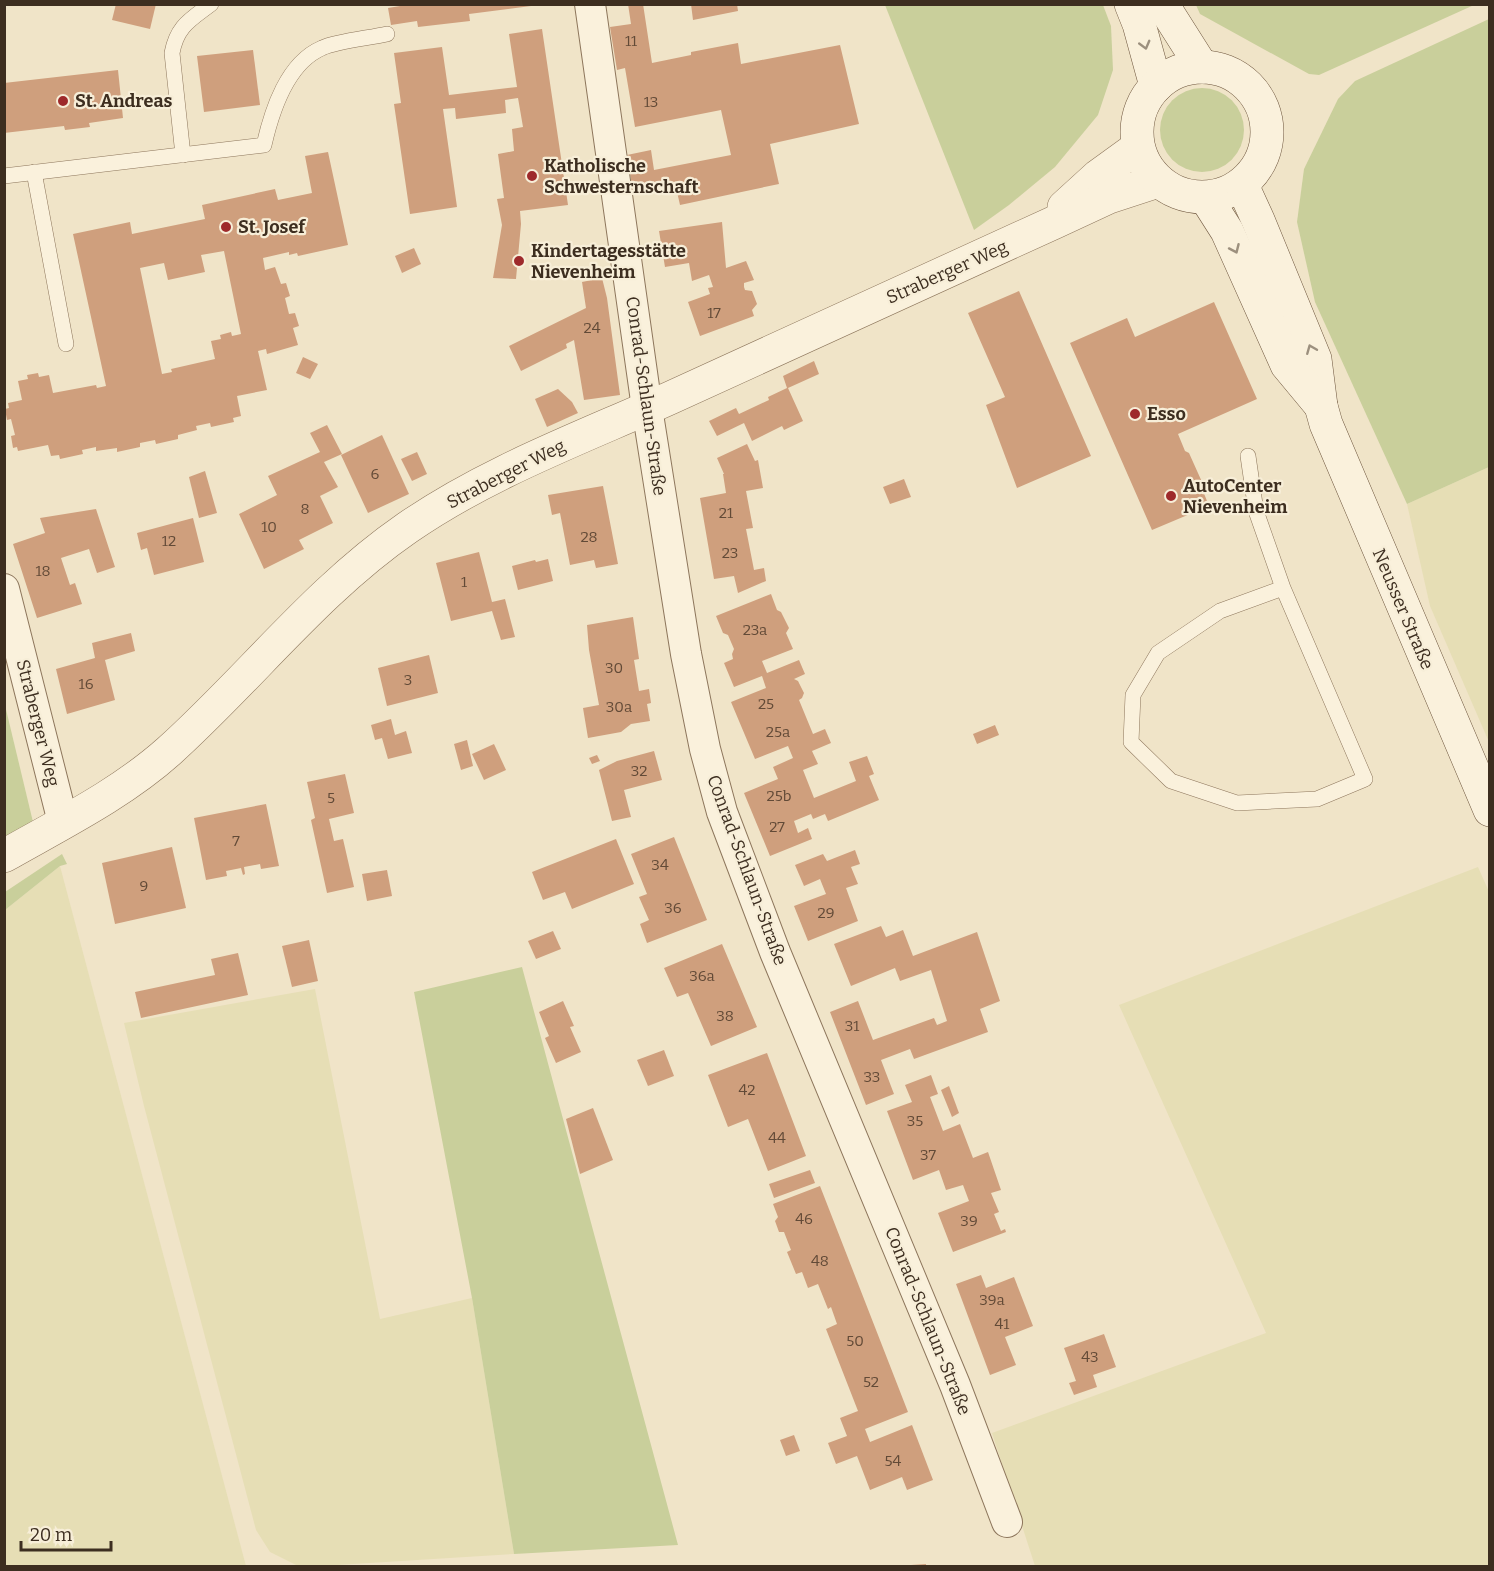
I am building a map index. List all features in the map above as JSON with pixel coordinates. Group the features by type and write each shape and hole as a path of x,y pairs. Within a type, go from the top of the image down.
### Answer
{"main road":[{"path":"1131,4 1139,24 1156,86"},
{"path":"1162,4 1202,67"},
{"path":"1202,67 1229,73 1242,80 1265,112 1267,129 1267,143 1257,169 1242,185 1229,192 1206,198 1183,195 1158,181 1138,147 1137,130 1139,115 1146,99 1156,86 1177,72 1202,67"},
{"name":"Straberger Weg","path":"1022,238 1065,207 1098,176 1138,147"},
{"name":"Straberger Weg","path":"4,856 118,790 168,753 304,614 355,566 408,527 464,492 535,457 1109,197 1158,181"},
{"name":"Neusser Straße","path":"1242,185 1315,359 1321,406 1330,434 1490,810"},
{"name":"Neusser Straße","path":"1206,198 1227,231 1287,365 1321,406"}],"street":[{"name":"Conrad-Schlaun-Straße","path":"590,4 647,408 686,654 705,749 722,812 775,952 956,1385 1007,1522"},
{"name":"Straberger Weg","path":"4,589 63,822"}],"lane":[{"path":"183,155 172,53 174,40 185,23 211,4"},
{"path":"4,176 264,145 269,122 284,88 302,61 323,47 387,34"},
{"path":"34,172 66,344"},
{"path":"1248,456 1256,511 1282,588 1365,779 1317,799 1237,803 1172,781 1131,742 1133,695 1158,653 1220,611 1282,588"}],"shaded area":[{"path":"1489,467 1489,742 1430,606 1407,504"},
{"path":"60,866 246,1566 5,1566 5,910"},
{"path":"1478,867 1490,894 1489,1566 1035,1566 992,1433 1266,1333 1119,1005"},
{"path":"315,989 380,1319 472,1298 514,1554 321,1566 296,1565 270,1552 256,1530 124,1023"}],"green space":[{"path":"885,5 1103,5 1111,26 1113,70 1098,115 1055,167 974,230"},
{"path":"1196,5 1474,5 1319,75 1309,74 1200,14"},
{"path":"1489,19 1489,467 1407,504 1315,302 1297,222 1304,169 1338,99 1355,81"},
{"path":"1202,88 1218,91 1232,100 1241,114 1244,130 1241,146 1232,160 1218,169 1202,172 1186,169 1172,160 1163,146 1160,130 1163,114 1172,100 1186,91"},
{"path":"4,701 33,822 4,840"},
{"path":"62,854 67,864 60,866 5,910 5,892"},
{"path":"522,967 678,1545 514,1554 472,1298 414,992"}],"building":[{"path":"116,4 156,4 150,29 112,20"},
{"path":"412,4 531,4 531,6 469,14 470,21 418,27 417,21 391,25 388,8"},
{"path":"628,4 643,4 652,63 691,55 691,52 738,43 741,64 840,45 859,124 770,144 779,184 680,205 675,183 633,192 627,155 651,150 654,170 731,155 721,110 635,127 625,68 617,70 610,27 631,24"},
{"path":"691,4 737,4 738,11 693,20"},
{"path":"542,29 568,205 520,211 516,279 493,278 502,225 497,199 504,198 498,154 514,151 512,129 523,127 518,98 505,100 506,113 456,119 455,108 443,109 457,207 410,214 394,104 401,103 394,53 442,47 449,95 517,87 509,34"},
{"path":"253,50 260,105 204,112 197,56"},
{"name":"St. Andreas","path":"118,70 123,118 89,123 90,127 65,130 64,126 4,133 4,83"},
{"path":"328,152 348,245 298,256 297,253 289,255 289,252 263,258 265,270 275,267 281,284 286,283 290,296 285,298 289,314 295,313 299,326 293,328 298,345 267,354 266,349 258,351 267,390 237,396 241,416 233,418 234,422 211,427 210,423 196,426 197,430 178,435 178,439 156,444 155,440 140,443 140,447 117,452 117,448 96,451 96,447 82,450 83,454 60,459 59,455 51,456 48,445 18,451 17,447 13,448 11,436 15,435 11,419 7,420 5,409 9,408 8,403 22,400 18,381 28,379 27,375 38,373 39,377 49,375 53,393 96,385 97,388 106,386 73,234 130,222 132,234 205,219 202,205 275,189 278,200 312,193 305,156","holes":["224,251 241,334 232,336 231,332 220,335 221,339 211,341 215,359 171,369 172,372 162,374 140,268 164,263 168,280 205,272 201,255"]},
{"path":"722,222 726,268 746,261 754,280 744,283 744,287 745,290 752,291 757,304 752,310 754,316 700,336 688,302 710,294 708,288 713,287 709,275 692,281 689,263 665,267 659,231"},
{"path":"414,248 421,264 402,273 395,256"},
{"path":"602,278 607,298 620,395 584,400 574,340 566,344 567,348 521,371 509,346 586,308 582,282"},
{"path":"1019,291 1091,456 1017,488 986,405 1005,397 968,313"},
{"path":"1214,302 1257,399 1178,434 1202,482 1201,486 1209,506 1152,530 1070,343 1127,318 1135,337"},
{"path":"303,357 318,364 310,379 296,373"},
{"path":"814,361 819,374 788,388 803,421 784,430 782,426 752,441 744,423 717,436 709,421 736,408 739,414 769,400 768,397 787,388 783,376"},
{"path":"558,389 572,402 578,413 547,427 535,399"},
{"path":"327,425 342,454 324,462 338,487 320,496 333,523 299,540 304,549 264,569 239,514 277,495 268,476 320,452 310,433"},
{"path":"382,435 409,494 368,513 341,455"},
{"path":"747,444 755,461 758,460 763,488 746,491 753,528 746,529 754,570 764,568 766,581 738,593 734,576 714,579 700,498 726,493 724,474 717,458"},
{"path":"417,452 427,474 412,481 401,459"},
{"path":"205,471 217,513 199,518 189,477"},
{"path":"904,479 911,497 890,504 883,487"},
{"path":"603,486 618,564 596,568 594,560 570,565 560,513 552,515 548,495"},
{"path":"96,509 115,567 97,573 89,549 61,558 70,585 75,583 82,604 37,618 13,544 45,533 40,518"},
{"path":"193,518 204,562 154,575 147,548 141,550 137,533"},
{"path":"479,552 492,602 505,599 515,637 501,640 492,611 451,621 436,563"},
{"path":"548,559 553,581 518,590 512,566"},
{"path":"771,594 777,610 781,612 789,628 786,633 793,649 762,661 767,673 799,660 805,674 794,679 798,681 804,693 799,700 813,734 825,729 831,743 812,751 818,764 803,770 814,798 856,781 849,762 867,756 874,774 869,776 879,800 828,821 825,814 813,819 811,814 794,821 798,833 808,828 812,839 770,856 744,793 778,779 773,767 793,758 788,746 755,759 731,702 766,688 762,676 734,687 724,663 733,659 734,649 728,635 723,633 716,616"},
{"path":"633,617 639,659 634,660 639,691 649,689 651,703 647,704 650,721 631,724 621,732 588,738 583,708 599,705 587,625"},
{"path":"131,633 135,651 105,660 115,700 67,714 56,669 95,658 92,643"},
{"path":"429,655 438,693 387,706 378,668"},
{"path":"391,719 395,735 406,731 412,753 388,759 382,738 375,740 371,725"},
{"path":"995,725 999,735 977,744 973,734"},
{"path":"467,740 473,766 461,770 454,744"},
{"path":"494,744 506,770 484,780 472,754"},
{"path":"654,751 662,780 624,790 631,817 612,821 599,770 617,761"},
{"path":"597,755 600,761 592,764 589,758"},
{"path":"345,774 354,813 329,819 334,841 343,839 354,887 327,893 311,820 315,818 307,782"},
{"path":"266,804 279,866 261,869 260,864 244,867 245,874 243,875 241,868 226,871 227,876 206,880 194,818"},
{"path":"674,837 707,920 647,943 640,924 649,920 639,897 647,894 631,854"},
{"path":"616,839 634,884 572,909 565,892 543,900 532,872"},
{"path":"172,847 186,908 115,924 102,863"},
{"path":"855,850 860,864 851,867 858,884 846,888 858,921 808,941 794,906 826,894 820,879 804,886 795,865 823,854 827,861"},
{"path":"387,870 392,896 367,901 362,874"},
{"path":"881,926 886,937 903,930 913,956 977,932 1000,1001 980,1009 988,1032 914,1059 910,1049 881,1060 894,1094 866,1105 830,1012 858,1001 873,1040 934,1018 937,1025 947,1021 931,970 900,981 895,968 851,986 834,944"},
{"path":"553,931 561,949 536,959 528,941"},
{"path":"309,940 318,981 292,987 282,946"},
{"path":"722,944 757,1027 711,1046 688,993 677,997 664,968"},
{"path":"238,953 248,995 141,1018 135,992 215,975 211,959"},
{"path":"563,1001 574,1026 570,1027 581,1052 556,1063 545,1038 549,1036 539,1012"},
{"path":"664,1050 674,1076 648,1086 637,1060"},
{"path":"767,1053 806,1156 768,1171 748,1119 728,1127 708,1075"},
{"path":"931,1075 938,1094 930,1097 943,1131 960,1124 973,1158 988,1152 1001,1190 991,1193 999,1212 994,1214 1001,1231 1005,1229 1006,1232 953,1252 938,1213 969,1201 963,1185 946,1190 939,1170 913,1180 887,1111 912,1102 905,1085"},
{"path":"949,1086 959,1113 952,1117 941,1090"},
{"path":"593,1108 613,1160 580,1174 566,1119"},
{"path":"810,1170 815,1183 774,1198 769,1184"},
{"path":"820,1186 908,1412 865,1429 870,1442 912,1425 933,1480 907,1490 902,1477 870,1490 857,1456 836,1464 828,1443 847,1436 840,1418 858,1411 826,1329 837,1324 831,1307 828,1309 818,1284 808,1288 802,1272 796,1274 787,1252 791,1250 784,1232 779,1232 775,1221 778,1217 773,1204"},
{"path":"981,1275 986,1288 1014,1277 1033,1326 1005,1337 1016,1365 990,1375 956,1284"},
{"path":"1104,1334 1116,1367 1093,1375 1097,1387 1074,1395 1069,1383 1076,1381 1064,1348"},
{"path":"794,1435 800,1451 786,1456 780,1440"}],"place":[{"name":"St. Andreas","path":"63,101"},
{"name":"Katholische Schwesternschaft","path":"532,176"},
{"name":"St. Josef","path":"226,227"},
{"name":"Kindertagesstätte Nievenheim","path":"519,261"},
{"name":"Esso","path":"1135,414"},
{"name":"AutoCenter Nievenheim","path":"1171,496"}]}
